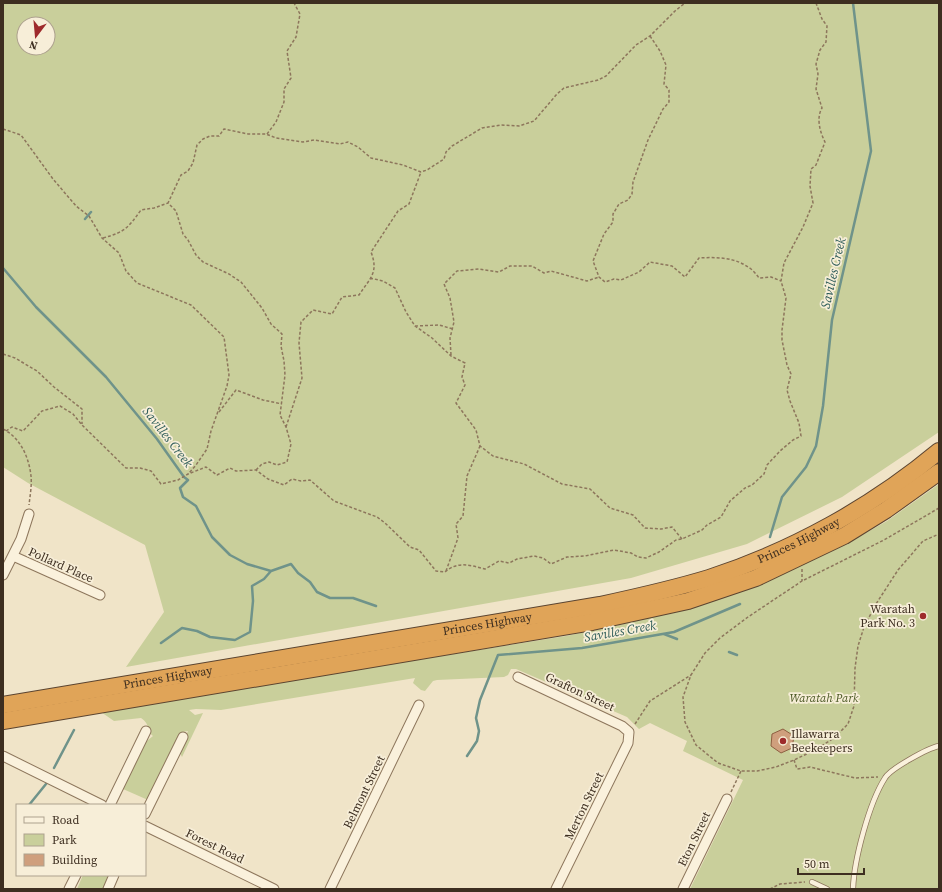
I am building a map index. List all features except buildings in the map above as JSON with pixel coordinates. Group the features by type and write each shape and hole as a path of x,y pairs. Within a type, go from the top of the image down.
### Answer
{"highway":[{"name":"Princes Highway","path":"3,705 600,605 679,587 740,567 799,541 880,494 924,464 939,451"},
{"name":"Princes Highway","path":"3,721 592,622 688,600 756,578 837,540 886,510 939,472"}],"street":[{"path":"3,575 21,539 29,514"},
{"name":"Pollard Place","path":"13,556 100,595"},
{"name":"Grafton Street","path":"518,677 622,726 629,732"},
{"name":"Belmont Street","path":"330,889 420,705"},
{"path":"110,804 146,731"},
{"name":"Merton Street","path":"556,889 628,743 629,732"},
{"path":"146,812 182,737"},
{"path":"3,756 100,804"},
{"name":"Eton Street","path":"683,889 727,799"},
{"name":"Forest Road","path":"146,826 274,889"},
{"path":"69,889 76,876"},
{"path":"108,889 114,876"}],"lane":[{"path":"853,889 857,858 864,831 873,802 885,777 910,759 939,746"},
{"path":"812,882 827,889"}],"path":[{"path":"266,134 276,122 284,102 284,89 291,78 287,51 296,37 300,14 294,3"},
{"path":"102,238 120,233 131,224 141,210 154,208 168,203 181,175 188,171 193,163 197,144 210,136 219,136 224,129 248,134 266,134 276,138 303,142 314,140 340,144 348,142 358,147 371,158 403,165 421,172 427,170 444,159 446,152 452,146 482,128 502,125 519,126 534,121 564,88 598,80 606,76 636,44 650,36 685,3"},
{"path":"6,431 12,426 23,431 42,411 60,406 73,414 82,425 126,468 140,468 151,471 161,484 178,480 188,474 206,467 217,475 230,468 236,471 256,470 268,479 284,485 292,479 301,481 310,480 334,501 377,517 410,547 419,550 436,571 445,572 458,564 467,564 485,569 498,561 509,563 517,559 534,556 543,558 551,564 567,557 585,556 614,550 630,552 638,557 646,558 659,552 676,540 702,530 707,525 721,517 730,501 764,474 767,465 792,440 801,436 799,423 787,390 791,374 787,365 782,340 786,298 781,281 784,263 803,228 813,203 810,186 811,169 816,165 825,142 821,133 818,114 822,108 816,89 818,74 816,64 820,50 826,42 827,26 822,19 816,3"},
{"path":"650,36 660,51 666,65 664,84 669,90 669,102 663,109 648,140 633,182 632,194 628,200 619,204 613,214 613,222 604,234 593,261 599,277 605,282 614,279 622,280 639,272 650,262 672,266 684,277 699,258 717,257 738,262 749,267 759,278 771,277 781,281"},
{"path":"3,130 21,135 53,179 76,206 89,216 102,238 119,253 126,271 137,283 191,305 224,337 229,375 227,386 207,448 196,466 188,474"},
{"path":"286,427 302,378 299,343 301,322 313,310 332,314 342,297 359,295 374,272 375,264 371,252 398,211 409,204 421,172"},
{"path":"168,203 176,211 183,234 196,255 203,262 229,274 241,282 262,308 270,324 282,334 281,346 285,376 280,415 286,427 291,444 287,462 277,464 269,462 262,464 256,470"},
{"path":"451,356 450,338 454,322 450,298 444,284 457,271 479,269 499,272 510,266 532,266 544,273 551,271 587,281 599,277"},
{"path":"370,278 383,281 395,288 406,312 415,326 432,338 451,356 466,363 462,376 465,385 456,403 476,430 480,446 467,476 463,516 456,524 458,538 445,572"},
{"path":"415,326 439,325 453,329"},
{"path":"3,354 15,358 37,371 54,388 82,409 82,425"},
{"path":"218,413 236,390 263,400 282,404"},
{"path":"3,429 24,450 28,463 31,478 29,514"},
{"path":"480,446 493,456 524,464 562,484 590,489 610,508 633,515 645,528 661,529 672,527 682,538"},
{"path":"939,508 884,540 802,581 748,617 720,638 705,653 691,675 683,697 685,722 696,745 718,763 741,771 757,771 794,760 815,750 834,738 848,724 854,706 855,668 858,646 864,627 876,604 898,570 922,541 939,534"},
{"path":"629,732 650,701 691,675"},
{"path":"794,760 798,769 810,767 855,778 885,777"},
{"path":"727,799 741,771"},
{"path":"770,889 780,884 812,882"}],"green space":[{"path":"3,3 939,3 939,432 842,497 747,544 631,578 126,667 164,612 145,545 28,483 3,467"},
{"name":"Waratah Park","path":"939,484 939,889 690,889 743,780 683,751 687,741 650,723 639,729 627,717 516,669 511,669 508,675 504,677 437,680 433,681 425,691 421,690 413,683 415,678 221,710 189,710 195,715 203,713 182,757 179,751 188,731 179,735 148,800 123,789 143,744 153,736 146,723 141,718 114,721 101,712 566,636 661,615 736,593 789,570 864,534 887,521"},
{"path":"83,876 108,876 103,889 77,889"}],"waterway":[{"name":"Savilles Creek","path":"770,537 782,497 806,467 816,446 823,406 832,320 871,151 853,3"},
{"path":"85,219 91,212"},
{"name":"Savilles Creek","path":"3,268 36,307 106,377 157,439 184,477 188,480 180,488 183,497 196,506 212,537 230,555 247,564 271,571 291,564 298,573 310,582 317,592 330,598 353,598 376,606"},
{"path":"161,643 182,628 197,631 210,637 235,640 250,632 253,601 252,586 264,579 271,571"},
{"name":"Savilles Creek","path":"467,756 477,741 479,731 476,718 480,700 498,655 582,648 674,632 740,604"},
{"name":"Savilles Creek","path":"664,634 677,639"},
{"path":"729,652 737,655"},
{"path":"54,768 74,730"},
{"path":"30,804 46,784"}],"place":[{"name":"Waratah Park No. 3","path":"923,616"},
{"name":"Illawarra Beekeepers","path":"783,741"}]}
